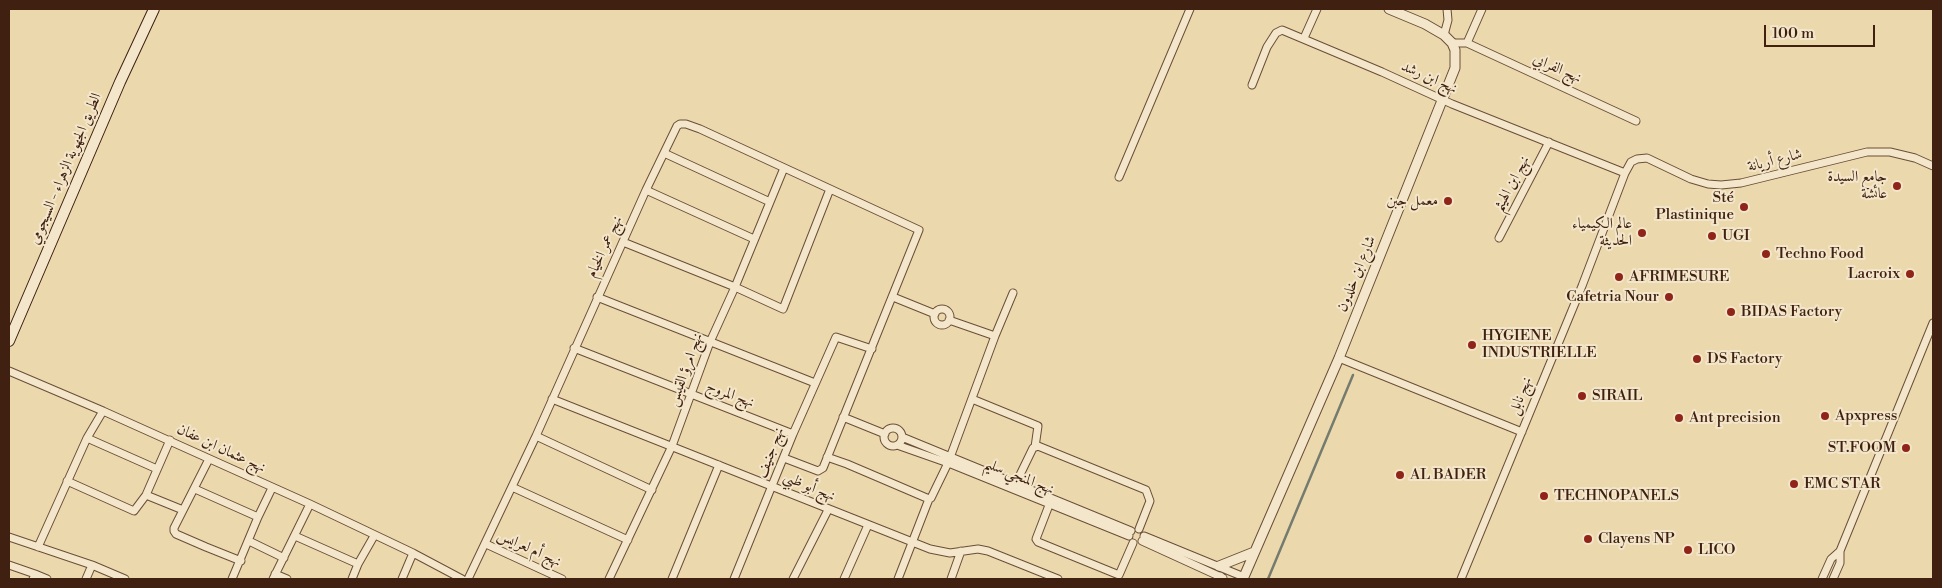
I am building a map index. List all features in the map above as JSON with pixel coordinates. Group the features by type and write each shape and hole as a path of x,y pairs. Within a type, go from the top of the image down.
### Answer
{"main road":[{"name":"الطريق الجهوية الزهراء - السيجومي","path":"9,341 120,82 154,9"}],"street":[{"path":"1119,177 1168,65 1190,9"},
{"path":"1304,38 1317,9"},
{"path":"1389,9 1425,24 1444,35 1452,44 1467,43 1482,9"},
{"path":"1444,35 1448,20 1447,9"},
{"name":"نهج ابن رشد","path":"1252,85 1267,47 1276,33 1282,30 1441,99 1549,142 1627,170"},
{"name":"نهج الفرابي","path":"1467,43 1636,121"},
{"name":"شارع ابن خلدون","path":"1243,578 1339,358 1455,68 1455,50 1452,44"},
{"name":"نهج عمر الخيام","path":"468,579 536,436 574,348 677,126 686,124 700,129 919,230 893,297"},
{"name":"نهج ابن الهيثم","path":"1499,238 1549,142"},
{"name":"شارع أريانة","path":"1627,170 1636,159 1646,158 1690,179 1721,185 1740,183 1866,152 1890,152 1915,158 1933,166"},
{"path":"664,153 770,202"},
{"name":"نهج امرؤ القيس","path":"609,579 672,446 710,342 784,168"},
{"name":"نهج نابل","path":"1461,579 1627,170"},
{"path":"623,242 735,286 783,309 830,189"},
{"path":"646,190 754,239"},
{"path":"898,579 930,499 949,460 1013,293"},
{"path":"598,297 815,383"},
{"path":"784,458 820,472 893,297 935,314"},
{"path":"939,310 945,310 949,314 949,320 945,324 939,324 935,320 935,314 939,310"},
{"path":"949,320 995,336"},
{"path":"1833,579 1840,563 1840,551 1933,323"},
{"name":"نهج جنيف","path":"734,579 793,434 836,337 872,349"},
{"name":"نهج المروج","path":"574,348 793,434"},
{"path":"1339,358 1522,432"},
{"name":"نهج عثمان ابن عفان","path":"9,371 170,440 310,504 413,553 462,579"},
{"name":"نهج أبو ظبي","path":"552,399 913,543 943,553 978,549 988,551 1058,579"},
{"path":"972,399 1038,426 1035,447 1016,483"},
{"path":"38,547 87,438 103,411"},
{"path":"843,417 885,434"},
{"path":"894,429 900,432 902,437 897,445 891,446 886,443 885,434 888,430 894,429"},
{"path":"536,436 652,490"},
{"name":"نهج المنجي سليم","path":"902,437 949,460 1130,533"},
{"path":"87,438 157,469"},
{"path":"67,481 132,511 136,510 146,495 170,440"},
{"name":"نهج المنجي سليم","path":"897,445 949,460 1016,483 1051,501"},
{"path":"1035,447 1038,446 1146,490 1150,501 1139,529 1143,539 1222,578"},
{"path":"827,457 930,499"},
{"path":"209,459 174,528 176,534 241,561"},
{"path":"672,579 719,465"},
{"path":"512,487 628,540"},
{"path":"232,579 272,488"},
{"path":"195,489 258,517"},
{"path":"146,495 183,510"},
{"path":"1051,501 1036,539 1038,542 1119,576 1133,543 1130,533 1139,529"},
{"path":"287,579 274,577 310,504"},
{"path":"794,579 828,510"},
{"path":"844,579 868,525"},
{"path":"295,536 358,564"},
{"path":"352,579 374,536"},
{"path":"9,537 92,565 125,579"},
{"path":"1133,543 1143,539 1219,566 1243,578"},
{"path":"249,541 284,558"},
{"name":"نهج أم لعرايس","path":"486,544 562,579"},
{"path":"951,579 961,551"},
{"path":"1822,579 1830,559 1840,551"},
{"path":"1219,566 1254,552"},
{"path":"402,579 413,553"},
{"path":"9,565 34,577 47,579"},
{"path":"86,579 92,565"}],"waterway":[{"path":"1268,579 1353,375"}],"place":[{"name":"جامع السيدة عائشة","path":"1897,186"},
{"name":"معمل جبن","path":"1448,201"},
{"name":"Sté Plastinique","path":"1744,207"},
{"name":"عالم الكيمياء الحديثة","path":"1642,233"},
{"name":"UGI","path":"1712,236"},
{"name":"Techno Food","path":"1766,254"},
{"name":"Lacroix","path":"1910,274"},
{"name":"AFRIMESURE","path":"1619,277"},
{"name":"Cafetria Nour","path":"1669,297"},
{"name":"BIDAS Factory","path":"1731,312"},
{"name":"HYGIENE INDUSTRIELLE","path":"1472,345"},
{"name":"DS Factory","path":"1697,359"},
{"name":"SIRAIL","path":"1582,396"},
{"name":"Apxpress","path":"1825,416"},
{"name":"Ant precision","path":"1679,418"},
{"name":"ST.FOOM","path":"1906,448"},
{"name":"AL BADER","path":"1400,475"},
{"name":"EMC STAR","path":"1794,484"},
{"name":"TECHNOPANELS","path":"1544,496"},
{"name":"Clayens NP","path":"1588,539"},
{"name":"LICO","path":"1688,550"}]}
